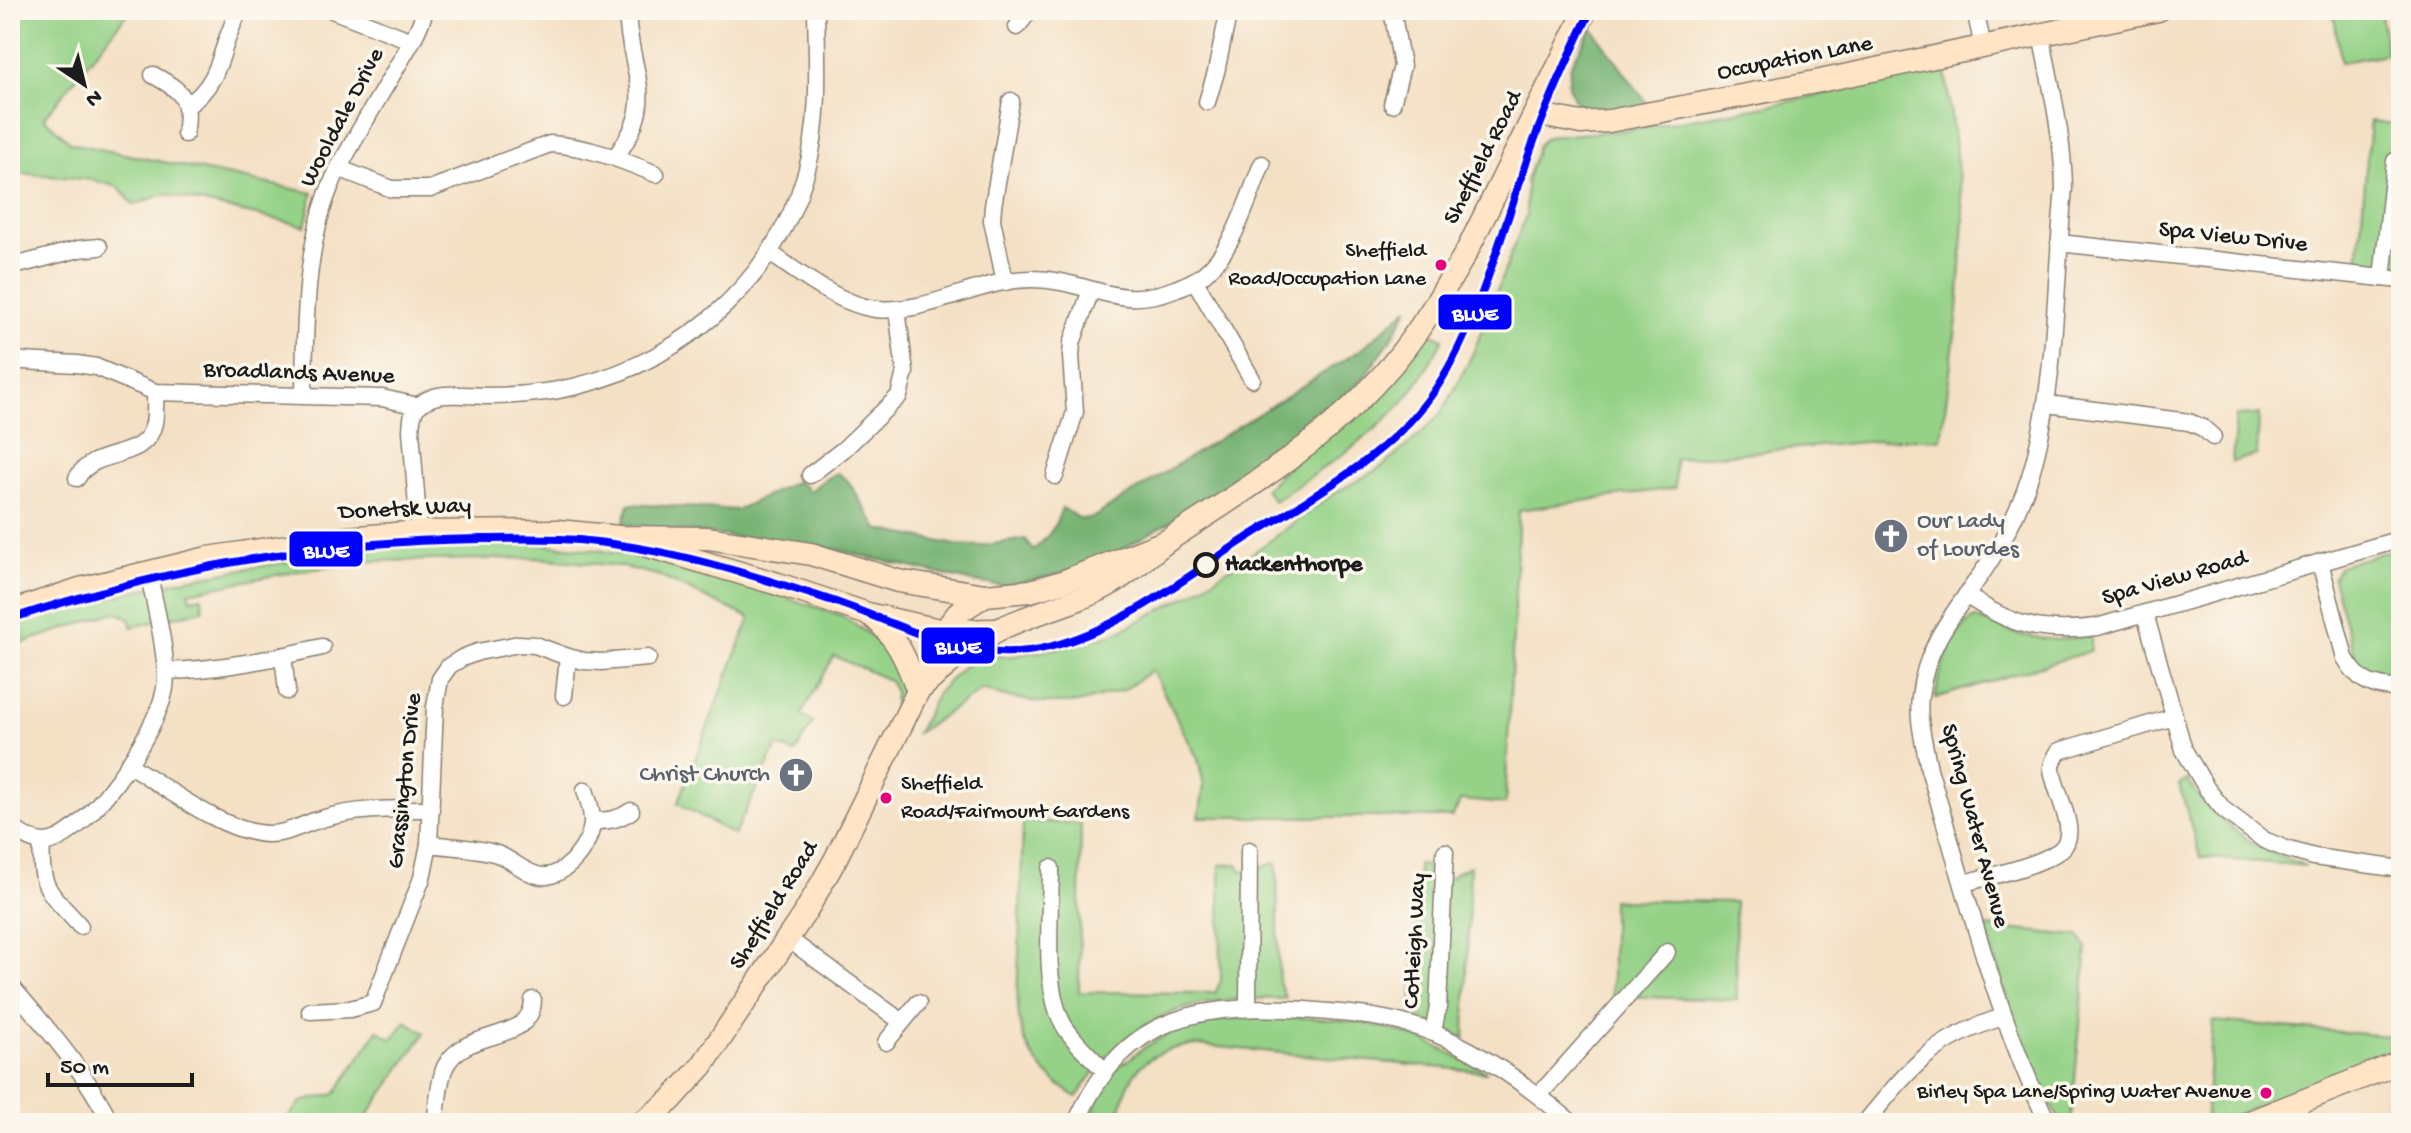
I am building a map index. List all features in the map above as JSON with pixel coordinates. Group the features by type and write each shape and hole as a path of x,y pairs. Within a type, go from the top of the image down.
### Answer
{"street":[{"path":"187,106 208,88 215,77 240,10"},
{"path":"332,10 412,41"},
{"name":"Wooldale Drive","path":"304,395 305,339 314,249 326,195 338,168 412,41 425,10"},
{"path":"615,157 633,132 640,97 627,10"},
{"name":"Broadlands Avenue","path":"10,357 23,361 96,367 155,392 382,398 418,406 437,396 520,395 555,391 627,370 660,355 719,312 769,252 791,214 807,172 812,143 817,84 816,10"},
{"path":"1017,27 1030,10"},
{"path":"1207,102 1229,10"},
{"path":"1392,10 1402,66 1392,104"},
{"name":"Sheffield Road","path":"918,691 957,656 999,629 1111,584 1167,541 1307,446 1382,376 1398,357 1467,251 1586,10"},
{"path":"1975,10 1983,47"},
{"name":"Occupation Lane","path":"1535,114 1581,123 1609,121 2158,10"},
{"name":"Spring Water Avenue","path":"2041,35 2064,160 2047,404 2024,497 2005,536 1942,628 1930,656 1919,700 1929,769 2003,1017 2023,1071 2048,1123"},
{"path":"153,75 174,86 183,96 188,118 185,134"},
{"path":"1005,282 992,220 1011,101"},
{"path":"338,168 392,189 430,189 550,144 615,157 656,174"},
{"path":"2382,278 2395,161"},
{"path":"769,252 852,302 874,309 922,305 1005,282 1030,279 1138,299 1195,281 1210,269 1224,251 1262,164"},
{"name":"Spa View Drive","path":"2059,243 2401,280"},
{"path":"10,267 79,249 99,247"},
{"path":"1195,281 1252,379"},
{"path":"1055,476 1075,412 1072,343 1091,290"},
{"path":"810,475 844,449 899,396 905,372 897,309"},
{"path":"77,478 82,468 92,462 126,452 149,437 154,424 155,392"},
{"path":"2047,404 2189,422 2213,437"},
{"path":"418,406 412,416 411,430 419,532"},
{"name":"Donetsk Way","path":"10,612 80,589 208,558 335,539 419,532 558,531 619,537 708,538 811,554 898,581 991,594"},
{"name":"Donetsk Way","path":"619,537 871,615 953,627 999,629"},
{"name":"Spa View Road","path":"1966,595 1991,612 2019,624 2043,630 2067,631 2097,627 2145,614 2401,539"},
{"name":"Sheffield Road","path":"641,1123 670,1101 702,1066 787,938 835,860 953,627 991,594 1030,591 1062,582 1167,541"},
{"path":"2320,562 2345,658 2351,669 2367,683 2401,689"},
{"path":"10,827 42,842 68,832 98,807 145,738 165,692 166,671 148,571"},
{"name":"Donetsk Way","path":"898,581 923,596 953,627"},
{"path":"2145,614 2184,750 2207,789 2224,810 2264,840 2286,849 2314,857 2401,869"},
{"path":"871,615 897,643 918,691"},
{"path":"953,627 957,656"},
{"name":"Grassington Drive","path":"310,1011 350,1009 373,1003 422,878 429,844 435,707 440,679 449,666 478,652 519,644 535,645 568,657 601,662 648,658"},
{"path":"166,671 191,671 322,647"},
{"path":"283,656 287,691"},
{"path":"564,696 568,657"},
{"path":"1964,883 2044,859 2066,845 2068,826 2052,768 2059,751 2174,717"},
{"path":"128,764 222,822 256,833 287,832 321,819 356,811 431,809"},
{"path":"429,844 487,851 545,876 566,867 584,845 593,821 585,790"},
{"path":"593,821 608,821 631,811"},
{"path":"42,842 43,881 80,926"},
{"path":"1248,1007 1249,850"},
{"name":"Cotleigh Way","path":"1433,1032 1438,1007 1445,852"},
{"path":"1051,868 1050,966 1056,1007 1065,1027 1105,1071"},
{"path":"787,938 902,1022"},
{"path":"1539,1095 1667,952"},
{"path":"10,985 70,1055 97,1095 111,1123"},
{"path":"435,1123 444,1068 454,1055 483,1038 519,1027 533,1011 533,1000"},
{"path":"886,1042 918,1003"},
{"path":"1076,1123 1088,1095 1105,1071 1135,1041 1161,1025 1188,1016 1248,1007 1361,1014 1433,1032 1497,1066 1572,1123"},
{"path":"1865,1123 1919,1060 1942,1042 1971,1027 2003,1017"},
{"path":"2247,1123 2401,1062"}],"green space":[{"path":"10,10 130,10 44,118 71,143 313,193 305,226 164,194 134,205 118,187 93,180 10,172"},
{"path":"2333,10 2380,10 2387,54 2341,62"},
{"path":"1592,28 1649,106 1597,112 1577,104 1568,86 1571,64"},
{"path":"1945,67 1964,220 1958,312 1941,439 1898,439 1675,459 1675,488 1519,510 1505,804 1461,800 1452,817 1199,817 1204,786 1198,759 1152,670 1124,690 1078,703 1042,703 1001,696 983,689 917,733 937,693 965,665 986,656 1014,656 1114,634 1191,594 1333,494 1382,467 1416,438 1448,402 1473,353 1526,215 1526,182 1538,145 1546,137 1627,130 1778,104"},
{"path":"2370,121 2401,125 2401,269 2358,264"},
{"path":"1409,307 1366,375 1325,415 1266,460 1168,523 1076,571 1004,586 974,582 829,548 623,524 629,504 737,510 797,481 810,491 838,473 848,481 878,529 956,545 980,546 1025,539 1033,550 1051,532 1062,508 1081,519 1092,518 1360,350"},
{"path":"1428,332 1443,339 1420,380 1403,402 1358,443 1274,501 1265,489"},
{"path":"2259,415 2257,455 2232,462 2236,416"},
{"path":"538,544 597,550 687,566 841,615 874,638 890,656 900,674 902,692 894,710 895,692 889,680 834,656 801,715 813,722 795,753 777,746 734,835 678,803 750,618 657,575 618,566 539,558 374,561 292,572 189,592 191,599 202,597 203,610 132,627 129,618 115,612 10,647 10,628 72,606 187,579 379,546"},
{"path":"2401,547 2401,683 2371,676 2356,661 2333,578 2339,566"},
{"path":"1975,618 2020,635 2056,640 2091,636 2091,651 1935,698 1939,676 1952,642"},
{"path":"2188,780 2207,805 2244,837 2306,866 2200,857 2179,784"},
{"path":"1023,821 1081,824 1079,992 1215,993 1221,981 1220,865 1238,864 1241,871 1246,871 1277,863 1279,982 1286,999 1221,1001 1165,1015 1118,1046 1077,1097 1068,1091 1051,1078 1030,1052 1018,1012"},
{"path":"1418,864 1429,867 1435,877 1450,878 1470,866 1465,1038 1412,1015"},
{"path":"1612,900 1735,902 1737,1000 1612,996"},
{"path":"1985,927 2079,936 2087,948 2071,1123 2062,1123 2036,1077 2016,1028"},
{"path":"1268,1016 1379,1026 1421,1040 1487,1072 1197,1045 1179,1047 1151,1058 1132,1077 1119,1123 1089,1123 1113,1072 1160,1038 1211,1021"},
{"path":"406,1021 425,1033 362,1123 291,1123 287,1119 301,1102 335,1094 378,1030 392,1039"},
{"path":"2213,1021 2388,1036 2398,1050 2215,1123 2205,1123"}],"transit line":[{"name":"BLUE","path":"10,619 126,585 301,552 419,541 547,539 618,545 712,564 833,601 966,648 1021,652 1076,639 1152,601 1320,493 1391,440 1430,397 1474,315 1540,124 1591,10"}],"place":[{"name":"Sheffield Road/Occupation Lane","path":"1441,265"},
{"name":"Our Lady of Lourdes","path":"1891,536"},
{"name":"Hackenthorpe","path":"1206,565"},
{"name":"Christ Church","path":"796,775"},
{"name":"Sheffield Road/Fairmount Gardens","path":"886,798"},
{"name":"Birley Spa Lane/Spring Water Avenue","path":"2266,1093"}]}
